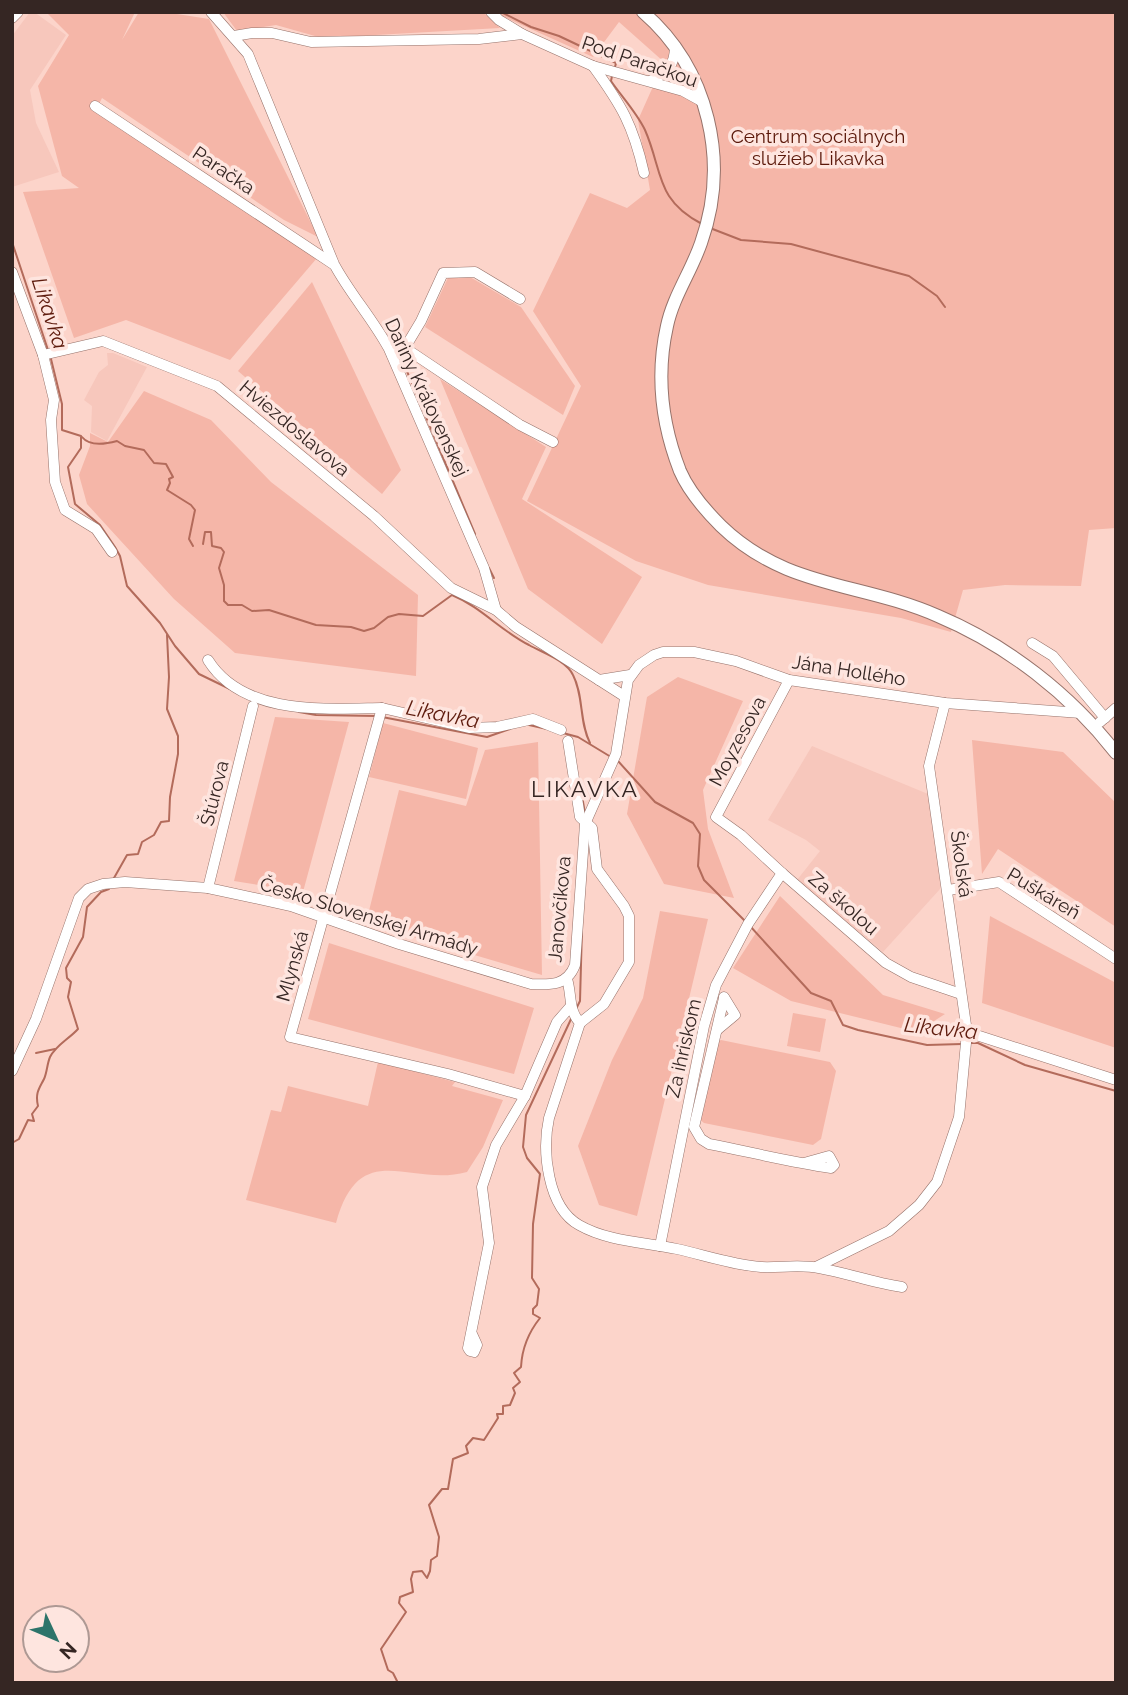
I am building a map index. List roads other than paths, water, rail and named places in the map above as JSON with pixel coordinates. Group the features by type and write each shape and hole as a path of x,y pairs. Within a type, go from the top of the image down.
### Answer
{"main road":[{"path":"643,12 675,46 693,76 703,102 712,141 715,174 709,218 700,246 674,302 663,349 662,384 666,424 686,483 703,507 738,541 782,568 823,583 922,609 974,633 1037,674 1081,713 1100,722 1116,753"}],"street":[{"path":"12,18 18,12"},
{"name":"Dariny Kráľovenskej","path":"211,12 248,54 334,264 341,278 376,325 392,355 484,568 496,610"},
{"name":"Pod Paračkou","path":"491,12 522,34 593,66 683,91 703,102"},
{"path":"234,36 272,33 311,42 479,39 522,34"},
{"path":"650,82 672,67 675,46"},
{"path":"593,66 617,98 632,126 643,173"},
{"name":"Paračka","path":"95,106 334,264"},
{"path":"12,271 43,355 54,400 51,420 55,482 65,510 96,529 112,552"},
{"path":"403,351 421,321 443,273 475,272 520,299"},
{"name":"Hviezdoslavova","path":"43,355 103,341 217,386 374,516 451,588 496,610"},
{"path":"392,355 403,351 411,352 520,425 553,442"},
{"path":"477,601 491,590"},
{"path":"496,610 516,627 624,696"},
{"path":"1032,643 1053,656 1100,722 1116,708"},
{"name":"Jána Hollého","path":"599,680 631,674 654,655 680,652 736,661 789,680 945,703 1081,713"},
{"path":"208,660 220,677 253,697 308,710 381,713 469,728 496,727 533,719 561,730"},
{"name":"Janovčíkova","path":"580,1023 570,1007 571,994 566,979 575,965 585,824 612,765 624,696 631,674"},
{"name":"Moyzesova","path":"716,817 789,680"},
{"name":"Školská","path":"816,1267 890,1231 919,1205 937,1182 960,1117 967,1032 929,766 945,703"},
{"name":"Štúrova","path":"208,888 253,706"},
{"name":"Mlynská","path":"381,713 290,1037 448,1074 525,1096"},
{"path":"568,741 580,817 592,828 597,869 629,916 629,962 604,1004 580,1023 549,1118 546,1163 552,1186 570,1217 579,1225 611,1238 758,1267 816,1267 902,1287"},
{"name":"Za školou","path":"716,817 741,835 886,963 911,977 961,994"},
{"name":"Za ihriskom","path":"660,1246 704,1026 716,985 748,924 782,873"},
{"name":"Česko Slovenskej Armády","path":"12,1071 36,1019 79,898 88,889 103,884 125,882 208,888 291,906 399,944 531,984 556,985 566,979"},
{"name":"Puškáreň","path":"948,890 999,882 1116,959"},
{"path":"716,985 735,1015 716,1031 694,1127 701,1139 709,1144 804,1163"},
{"path":"472,1334 476,1301 489,1243 482,1187 496,1145 525,1096 557,1023 570,1007"},
{"path":"967,1032 1116,1080"}],"waterway":[{"path":"501,12 616,63 615,67"},
{"path":"612,76 611,81 645,130 668,195 687,215 702,224"},
{"path":"710,228 741,240 791,244 909,276 937,296 945,307"},
{"name":"Likavka","path":"12,242 48,350"},
{"path":"401,357 475,534"},
{"name":"Likavka","path":"51,359 62,404 62,430 81,436 81,448 68,467 75,504 100,525 120,556 127,586 160,623 175,646 199,674 234,691"},
{"path":"82,437 94,443 117,441 125,446 144,450 154,463 166,464 173,477 169,479 167,490 195,510 189,539 193,546"},
{"path":"203,544 205,532 211,532 212,546 221,548 224,552 219,568 224,585 224,601 228,605 242,605 252,611 269,610 316,625 351,627 364,631 374,628 388,617 399,614 423,616 452,595 462,600 519,639 554,657 570,670 579,692 584,726 590,743"},
{"path":"489,568 494,578"},
{"path":"114,878 127,855 138,854 142,842 154,835 161,822 169,821 178,736 167,709 167,635"},
{"name":"Likavka","path":"299,712 316,715 377,716"},
{"name":"Likavka","path":"382,717 487,737 510,729"},
{"name":"Likavka","path":"529,725 547,729"},
{"name":"Likavka","path":"563,733 578,737 611,757"},
{"name":"Likavka","path":"618,761 655,802 693,823 700,834 698,866 704,880 746,922"},
{"path":"581,791 585,813"},
{"path":"12,1143 19,1139 28,1120 34,1121 32,1114 38,1106 37,1094 50,1057 78,1029 68,997 71,982 67,978 66,968 83,937 87,907 101,892 109,889"},
{"name":"Likavka","path":"750,926 811,993 831,1001 843,1025 927,1045 962,1044"},
{"path":"576,1009 580,1001 582,928"},
{"path":"398,1683 393,1673 388,1670 381,1649 406,1612 399,1603 400,1597 413,1592 413,1572 422,1571 427,1578 431,1560 437,1556 439,1537 429,1505 442,1489 448,1489 453,1459 468,1453 466,1446 473,1438 484,1440 498,1418 497,1414 503,1414 503,1406 510,1405 515,1393 513,1388 520,1382 514,1373 521,1367 526,1341 540,1318 533,1314 539,1289 532,1278 533,1224 540,1174 527,1158 523,1147 526,1115 572,1017"},
{"name":"Likavka","path":"971,1043 978,1043 1025,1065 1116,1091"},
{"path":"36,1053 55,1049"}],"district":[{"name":"LIKAVKA","path":"585,788"}],"park label":[{"name":"Centrum sociálnych služieb Likavka","path":"818,147"}]}
